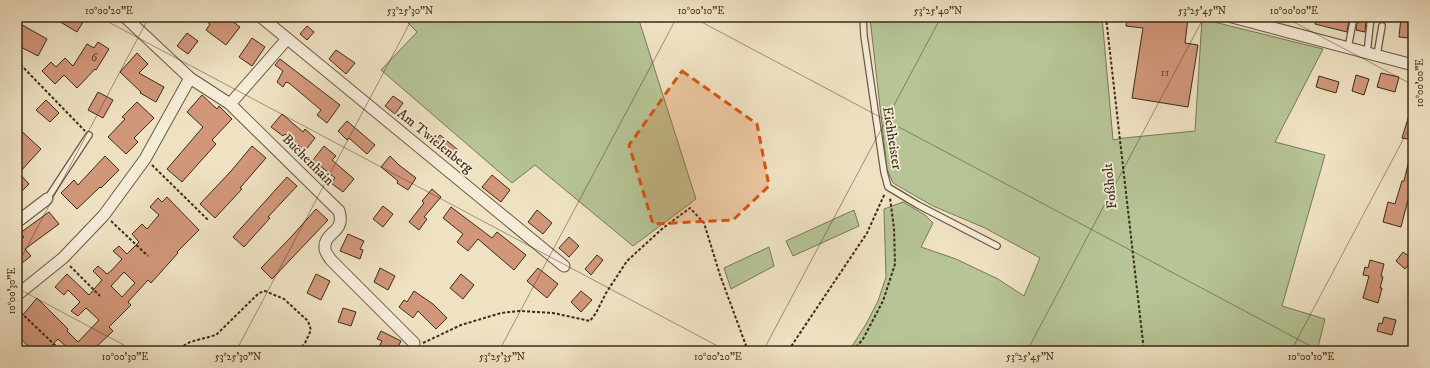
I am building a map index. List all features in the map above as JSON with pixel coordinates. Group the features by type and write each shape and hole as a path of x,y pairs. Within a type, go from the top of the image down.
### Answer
{"street":[{"name":"Buchenhain","path":"125,17 190,78 230,104 339,211 341,219 339,227 326,240 325,250 331,260 414,343"},
{"name":"Am Twielenberg","path":"261,17 564,266"},
{"path":"1232,17 1413,65"},
{"path":"230,104 287,39"},
{"path":"17,295 63,258 104,215 145,158 190,78"},
{"path":"17,222 47,199"}],"lane":[{"name":"Eichheister","path":"863,17 864,36 884,172 888,187 997,246"},
{"path":"1348,48 1354,17"},
{"path":"1371,17 1372,54"},
{"path":"1372,54 1382,26"},
{"path":"47,199 89,135"}],"path":[{"name":"Foßholt","path":"1106,17 1144,351"},
{"path":"17,61 89,135"},
{"path":"145,158 208,220"},
{"path":"790,351 792,345 867,233 888,187"},
{"path":"853,351 863,339 883,301 895,264 894,228 888,187"},
{"path":"414,343 417,346 461,325 501,312 520,311 553,313 590,321 627,261 664,228 690,208 704,223 720,275 748,351"},
{"path":"104,215 148,256"},
{"path":"63,258 100,296"},
{"path":"175,351 190,342 216,335 259,293 266,292 284,299 308,321 311,330 305,343 298,351"},
{"path":"17,309 58,348"}],"highlighted area":[{"path":"682,71 757,124 769,186 733,220 653,224 629,145"}],"green space":[{"path":"402,17 638,17 696,199 633,246 535,165 512,183 381,70 417,32"},
{"path":"868,17 1102,17 1113,140 1195,131 1202,19 1323,49 1275,142 1325,155 1282,306 1325,319 1317,351 849,351 878,301 886,277 884,209 903,202 925,215 933,223 921,247 956,259 998,279 1024,296 1040,258 985,228 933,206 893,183 887,169 870,18"},
{"path":"854,210 859,226 793,256 786,241"},
{"path":"769,247 774,266 731,289 724,268"}],"building":[{"path":"52,17 86,17 77,32"},
{"path":"201,17 227,17 240,27 226,45 206,30 210,24"},
{"path":"1127,17 1188,18 1185,43 1198,45 1188,107 1132,98 1143,28 1126,26"},
{"path":"1317,17 1340,17 1349,20 1347,32 1315,24"},
{"path":"1401,17 1411,17 1409,38 1399,37"},
{"path":"1360,19 1366,20 1365,32 1356,30 1357,22 1359,23"},
{"path":"17,22 47,39 38,56 17,45"},
{"path":"307,26 314,32 307,40 300,34"},
{"path":"187,33 198,41 188,54 177,46"},
{"path":"252,38 265,47 252,66 239,57"},
{"path":"98,42 109,49 96,70 95,69 77,88 64,75 55,84 42,71 51,62 56,67 65,58 73,66 87,44 94,48"},
{"path":"336,50 355,63 346,74 329,59"},
{"path":"137,53 148,64 139,73 164,87 156,102 140,93 141,92 120,72"},
{"path":"280,59 340,105 327,123 317,115 321,110 289,83 286,82 283,87 277,82 283,71 275,65"},
{"path":"1381,73 1399,77 1395,92 1377,87"},
{"path":"1356,75 1369,79 1364,95 1352,91"},
{"path":"1319,76 1339,82 1336,93 1316,87"},
{"path":"98,92 113,100 103,118 88,110"},
{"path":"202,95 217,109 219,106 232,119 212,140 216,144 182,182 167,169 203,127 187,112"},
{"path":"393,96 403,103 395,114 385,106"},
{"path":"46,100 59,113 50,122 36,110"},
{"path":"137,102 154,118 134,138 138,142 126,154 108,137 125,119 122,117"},
{"path":"1411,109 1413,109 1413,140 1402,138"},
{"path":"282,114 303,132 305,129 315,138 305,151 285,134 283,136 271,127"},
{"path":"347,121 375,145 367,154 349,138 347,140 338,131"},
{"path":"17,127 41,149 19,173 29,184 17,196"},
{"path":"440,135 458,150 450,159 432,144"},
{"path":"252,146 266,158 240,188 242,189 215,218 200,204"},
{"path":"324,146 336,156 332,160 354,179 343,192 331,183 335,178 313,160"},
{"path":"105,156 119,170 77,209 61,193 74,180 78,185"},
{"path":"390,156 416,178 408,190 397,183 398,181 381,167"},
{"path":"1410,156 1413,156 1413,197 1409,196 1401,227 1383,222 1388,202 1395,204 1402,181 1404,181"},
{"path":"492,175 510,190 501,202 482,187"},
{"path":"287,177 297,186 268,217 270,218 244,247 233,237"},
{"path":"432,189 441,197 424,217 427,219 419,230 409,222 424,203 422,201"},
{"path":"167,197 199,230 177,252 178,253 151,283 148,280 128,302 131,305 109,327 113,331 92,351 71,351 58,339 46,351 33,351 17,335 17,322 37,298 68,329 67,331 78,342 99,320 86,308 78,316 71,311 80,302 68,290 64,295 55,287 67,274 89,295 102,280 93,271 98,266 107,274 111,271 122,259 113,251 119,246 127,254 139,242 132,234 142,224 147,229 159,215 150,207 158,198 162,202","holes":["124,272 135,283 122,297 111,286"]},
{"path":"383,206 393,214 383,227 373,219"},
{"path":"451,207 492,238 497,232 526,255 514,270 478,239 468,251 457,242 463,234 443,218"},
{"path":"316,209 328,220 272,279 261,268"},
{"path":"537,210 552,223 543,234 528,222"},
{"path":"49,212 59,224 25,249 31,256 17,267 17,239 19,241 24,237 20,233"},
{"path":"348,234 364,241 360,249 363,250 360,259 340,251"},
{"path":"569,237 579,246 569,257 559,248"},
{"path":"1403,252 1413,259 1405,269 1396,261"},
{"path":"597,255 603,260 591,275 585,269"},
{"path":"1370,260 1384,264 1380,288 1382,288 1378,303 1363,298 1369,276 1363,275 1365,267 1368,268"},
{"path":"380,268 395,276 388,290 374,282"},
{"path":"538,268 558,284 547,298 527,281"},
{"path":"316,274 330,281 321,300 307,293"},
{"path":"461,274 474,285 463,299 450,288"},
{"path":"414,291 433,304 447,318 436,329 418,311 413,318 399,307 404,300 407,302"},
{"path":"581,291 592,300 581,312 571,302"},
{"path":"343,308 356,312 351,326 338,322"},
{"path":"1384,317 1396,320 1392,335 1377,331 1379,323 1382,324"},
{"path":"381,331 401,341 396,351 377,351 382,341 377,339"}]}
